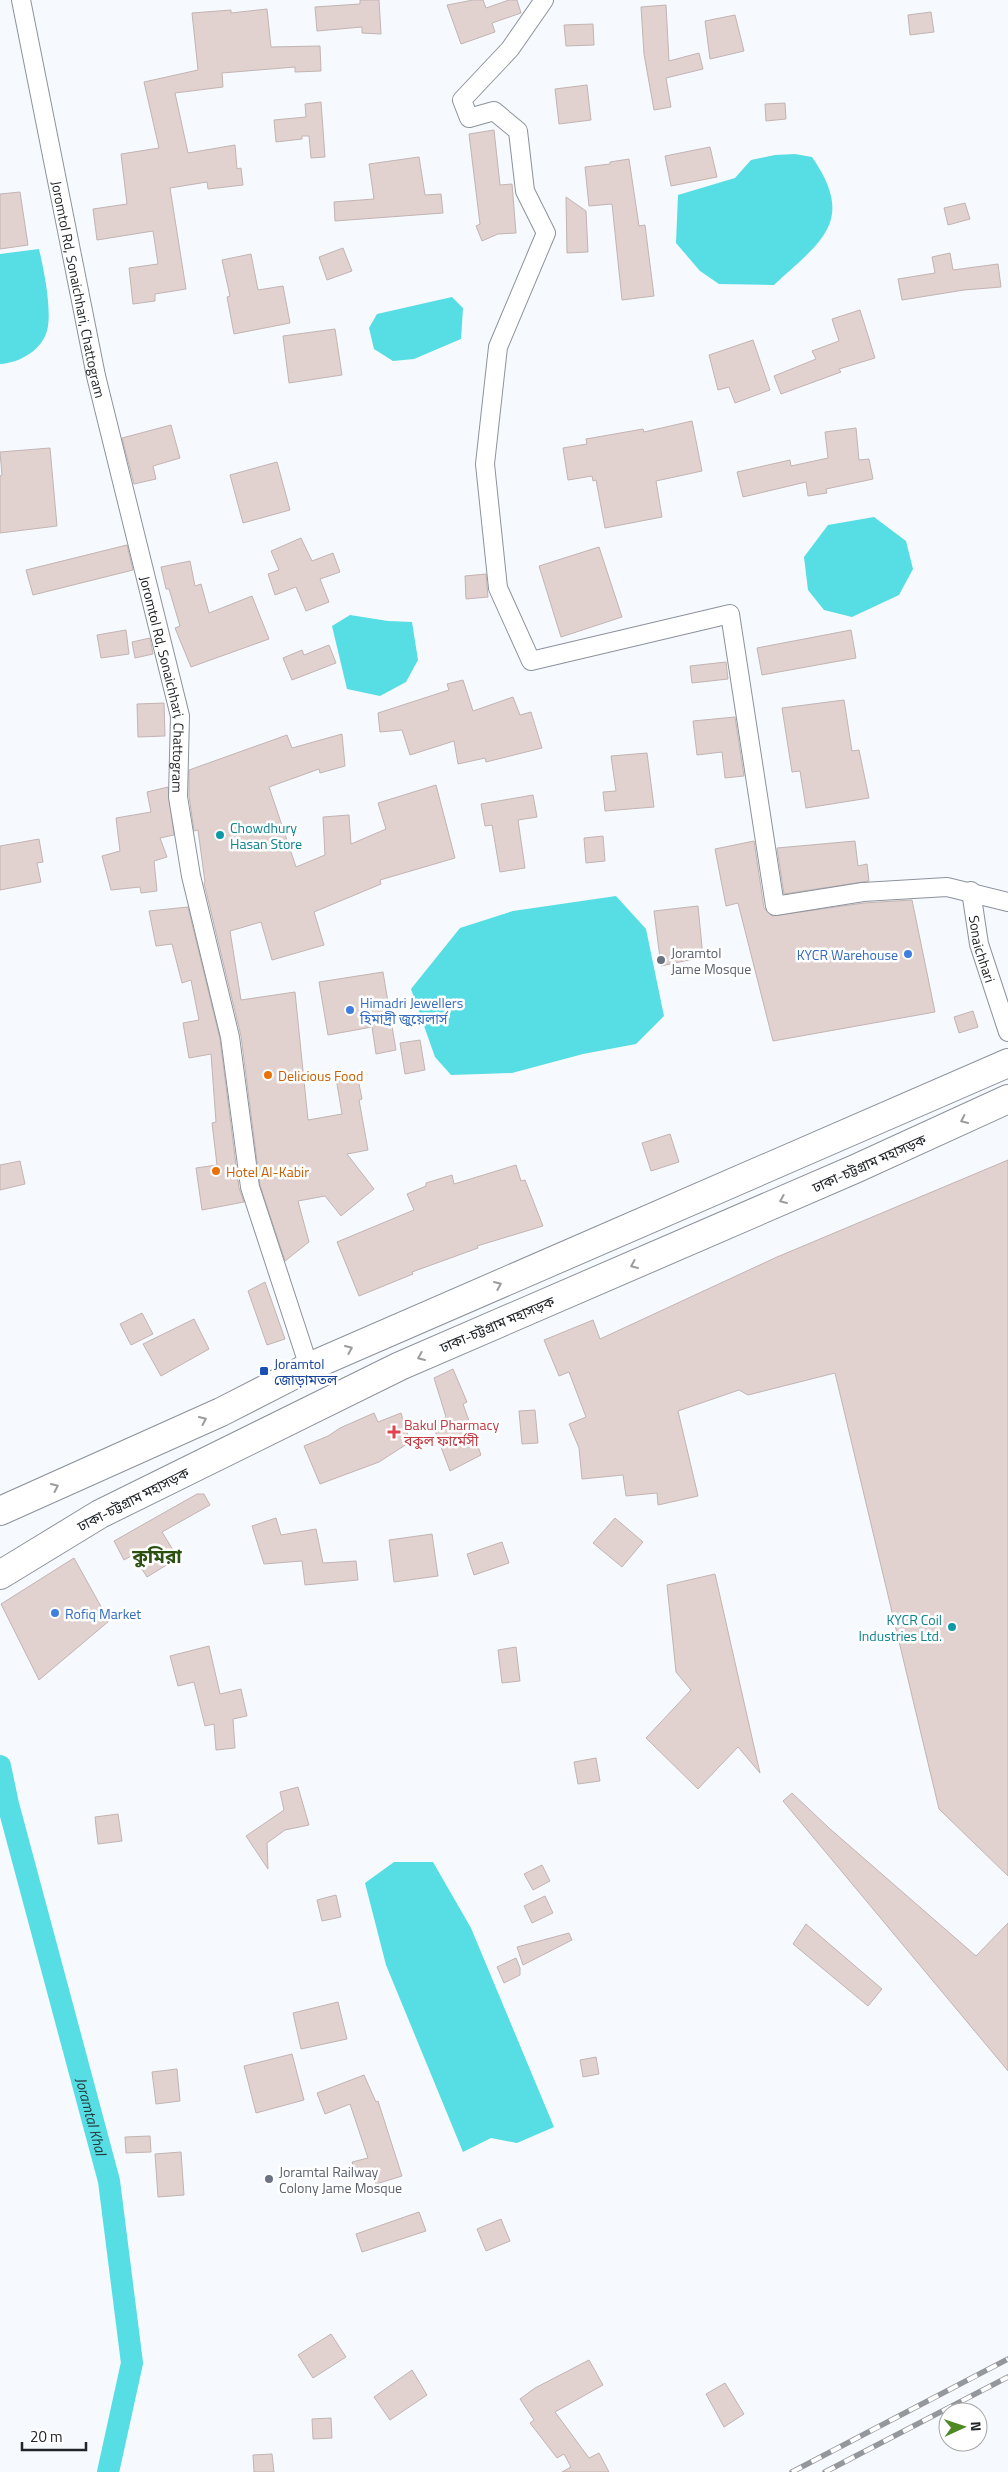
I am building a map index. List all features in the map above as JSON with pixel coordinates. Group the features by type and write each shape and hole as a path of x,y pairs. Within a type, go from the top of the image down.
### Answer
{"highway":[{"path":"5,1509 221,1412 309,1367 1008,1064"},
{"name":"ঢাকা-চট্টগ্রাম মহাসড়ক","path":"0,1575 100,1514 400,1366 855,1170 1008,1099"}],"street":[{"name":"Joromtol Rd, Sonaichhari, Chattogram","path":"21,0 96,376 180,716 178,797 190,876 230,1037 250,1187 309,1367"},
{"path":"544,0 510,49 462,100 469,118 494,111 518,131 526,191 546,233 498,347 485,464 498,588 531,660 730,614 775,906 863,892 946,887 971,891 1008,902"},
{"name":"Sonaichhari","path":"971,891 979,944 1008,1032"}],"water":[{"path":"795,154 812,157 825,179 832,198 832,215 827,229 818,243 774,285 719,284 700,271 676,243 678,195 735,178 751,160 775,155"},
{"path":"39,249 48,298 49,318 46,334 37,348 23,358 0,364 0,254"},
{"path":"452,297 463,308 461,339 414,359 393,361 374,349 369,328 377,314"},
{"path":"874,517 906,541 913,569 899,595 852,617 824,610 808,590 804,557 828,525"},
{"path":"350,615 388,621 412,622 418,660 406,682 380,696 347,689 332,626"},
{"path":"616,896 646,929 664,1016 636,1044 583,1054 512,1073 451,1075 435,1057 411,989 460,928 513,911"},
{"path":"394,1862 433,1862 471,1928 554,2127 517,2143 491,2138 463,2152 386,1965 365,1883"}],"building":[{"path":"360,0 379,0 381,34 362,33 362,27 317,31 315,7 360,4"},
{"path":"483,0 486,8 509,0 517,0 521,13 492,23 495,32 461,44 447,5"},
{"path":"666,5 669,61 699,53 703,69 666,78 671,107 654,110 644,54 641,7"},
{"path":"267,9 271,47 320,46 321,71 295,72 295,67 222,73 223,87 175,93 188,153 235,145 237,169 241,168 243,185 208,189 207,182 170,188 186,289 155,294 155,301 133,304 129,268 158,264 153,231 97,240 93,209 127,204 121,154 159,148 144,82 198,70 192,13 231,10 231,13"},
{"path":"931,12 934,32 910,35 908,15"},
{"path":"735,15 744,51 710,59 705,21"},
{"path":"593,24 594,45 566,46 564,25"},
{"path":"587,85 591,120 559,124 555,89"},
{"path":"321,102 325,157 311,158 309,136 302,136 302,139 276,142 274,120 306,117 305,104"},
{"path":"785,103 786,119 766,121 765,104"},
{"path":"494,130 500,185 512,184 516,233 498,234 482,241 476,226 480,224 469,134"},
{"path":"710,147 717,177 671,186 665,156"},
{"path":"419,157 425,195 441,194 443,213 335,221 334,202 374,199 369,164"},
{"path":"629,159 639,226 645,225 654,296 622,300 612,204 589,206 585,167 610,164 610,162"},
{"path":"20,192 28,245 0,249 0,194"},
{"path":"566,197 586,211 588,252 567,253"},
{"path":"965,203 970,219 948,225 944,208"},
{"path":"343,248 352,271 327,280 319,257"},
{"path":"950,253 953,270 998,264 1001,287 964,290 902,300 898,279 935,273 932,257"},
{"path":"251,254 258,290 283,286 290,323 234,334 227,297 230,296 222,260"},
{"path":"860,310 875,358 839,369 841,372 781,394 774,376 816,359 812,351 839,341 832,319"},
{"path":"335,329 342,375 289,383 283,336"},
{"path":"753,340 770,390 735,403 729,387 718,390 709,355"},
{"path":"692,421 702,471 656,481 662,517 605,528 596,480 593,481 592,476 568,480 563,448 587,444 586,439 643,429 644,432"},
{"path":"171,425 180,458 153,466 156,479 134,484 122,438"},
{"path":"856,428 859,460 869,459 873,479 826,489 827,493 808,496 806,482 743,497 737,472 790,460 791,466 828,458 825,432"},
{"path":"50,448 57,526 0,533 0,476 2,475 0,452"},
{"path":"277,462 290,510 243,523 230,475"},
{"path":"301,538 312,561 333,553 340,572 320,579 329,602 306,611 296,587 275,595 268,574 279,570 271,551"},
{"path":"127,545 133,570 33,595 26,570"},
{"path":"599,547 622,617 561,637 539,566"},
{"path":"190,561 195,586 201,584 209,613 252,596 269,639 191,667 175,628 180,626 169,589 166,589 161,567"},
{"path":"486,574 488,597 466,599 465,576"},
{"path":"126,630 129,654 101,658 97,635"},
{"path":"851,630 856,658 762,675 757,648"},
{"path":"150,638 153,654 135,658 132,642"},
{"path":"329,645 336,663 292,680 283,658 302,650 304,655"},
{"path":"726,662 728,679 692,683 690,666"},
{"path":"463,680 473,711 513,697 520,715 531,712 542,748 486,762 485,758 458,764 454,741 410,755 402,730 380,732 378,713 449,690 447,684"},
{"path":"844,700 852,751 859,750 869,798 806,808 800,771 792,772 782,708"},
{"path":"164,703 165,736 138,737 137,704"},
{"path":"735,717 744,776 725,778 722,752 697,755 693,721"},
{"path":"342,734 345,766 320,773 319,769 269,787 296,867 325,855 323,817 349,815 351,844 386,829 378,803 436,785 455,858 380,880 381,884 314,912 324,945 272,960 261,922 230,931 241,1000 295,992 308,1120 342,1114 336,1078 357,1074 362,1099 359,1100 368,1150 347,1154 374,1189 341,1216 325,1196 298,1201 309,1242 285,1261 260,1185 241,1036 204,883 198,830 194,831 189,796 189,770 287,735 292,748"},
{"path":"647,753 654,807 605,811 603,792 616,791 611,756"},
{"path":"168,787 174,835 160,838 167,857 154,861 157,891 141,893 140,887 111,890 102,856 120,851 116,818 151,812 147,792"},
{"path":"533,795 537,817 518,820 525,868 500,872 492,825 485,826 481,804"},
{"path":"603,836 605,861 586,863 584,838"},
{"path":"39,839 43,862 37,863 41,882 0,890 0,846"},
{"path":"754,841 764,908 772,916 864,903 912,900 935,1012 773,1041 738,903 726,906 715,849"},
{"path":"855,841 858,866 867,864 869,881 784,894 777,848"},
{"path":"698,906 703,957 661,966 654,911"},
{"path":"188,907 220,1039 239,1188 244,1202 202,1210 196,1168 217,1165 212,1123 216,1122 211,1054 189,1058 183,1023 199,1020 191,980 182,983 172,944 156,946 149,911"},
{"path":"383,972 396,1050 376,1054 372,1027 328,1035 319,982"},
{"path":"973,1011 978,1027 959,1033 954,1017"},
{"path":"420,1040 425,1070 405,1074 400,1043"},
{"path":"670,1134 679,1162 651,1171 642,1143"},
{"name":"KYCR Coil Industries Ltd.","path":"1008,1160 1008,1876 939,1809 835,1373 748,1395 739,1390 678,1411 698,1496 658,1505 657,1493 626,1496 623,1475 582,1479 579,1448 569,1424 586,1417 569,1372 559,1376 544,1340 593,1320 600,1339 777,1257"},
{"path":"20,1161 25,1184 0,1190 0,1165"},
{"path":"516,1165 521,1181 525,1180 543,1226 477,1246 478,1248 412,1272 413,1274 359,1296 337,1242 414,1210 407,1194 426,1186 426,1183 452,1175 454,1184"},
{"path":"265,1282 285,1339 267,1345 248,1291"},
{"path":"142,1313 153,1334 131,1345 120,1324"},
{"path":"194,1319 209,1349 161,1376 143,1344"},
{"path":"453,1369 467,1402 463,1404 481,1455 450,1471 432,1423 446,1417 434,1378"},
{"path":"535,1410 538,1443 522,1444 519,1411"},
{"path":"374,1413 378,1422 401,1413 410,1442 379,1462 320,1484 304,1446"},
{"path":"197,1494 204,1494 210,1505 162,1532 178,1558 147,1577 133,1555 124,1560 114,1541"},
{"path":"276,1518 281,1535 316,1529 323,1563 356,1561 358,1580 305,1585 302,1561 264,1564 252,1526"},
{"path":"615,1518 643,1542 622,1567 593,1543"},
{"path":"432,1534 438,1576 394,1582 389,1540"},
{"path":"502,1542 509,1563 474,1575 467,1554"},
{"name":"Rofiq Market","path":"74,1558 109,1621 39,1680 1,1604"},
{"path":"715,1574 760,1773 738,1747 698,1789 646,1738 691,1690 676,1672 667,1585"},
{"path":"209,1646 220,1694 241,1689 247,1716 233,1719 235,1748 216,1750 214,1724 205,1726 194,1682 178,1686 170,1656"},
{"path":"516,1647 520,1681 502,1683 498,1650"},
{"path":"596,1758 600,1781 578,1784 574,1762"},
{"path":"298,1787 309,1825 285,1830 267,1843 268,1869 246,1836 284,1810 280,1792"},
{"path":"792,1793 829,1828 976,1956 1008,1923 1008,2071 783,1801"},
{"path":"118,1814 122,1841 98,1844 95,1817"},
{"path":"542,1865 550,1881 533,1890 524,1874"},
{"path":"336,1895 341,1917 322,1921 317,1900"},
{"path":"545,1896 553,1913 532,1923 524,1906"},
{"path":"806,1924 882,1989 868,2006 793,1944"},
{"path":"569,1933 572,1940 523,1965 517,1947"},
{"path":"516,1958 520,1968 520,1975 504,1983 497,1967"},
{"path":"338,2002 347,2039 301,2049 293,2013"},
{"path":"292,2054 304,2100 256,2113 244,2066"},
{"path":"596,2057 599,2074 583,2077 580,2060"},
{"path":"177,2069 180,2101 156,2104 152,2072"},
{"path":"364,2075 376,2102 378,2101 402,2176 376,2184 373,2173 358,2179 352,2162 368,2158 350,2104 325,2114 317,2093"},
{"path":"150,2136 151,2152 126,2153 125,2137"},
{"path":"181,2152 184,2195 158,2197 155,2154"},
{"path":"419,2212 426,2231 362,2252 356,2234"},
{"path":"501,2219 510,2241 486,2251 477,2229"},
{"path":"331,2334 346,2357 313,2378 298,2355"},
{"path":"589,2360 603,2385 555,2412 589,2458 599,2453 609,2472 562,2472 571,2467 564,2454 557,2458 530,2423 534,2420 520,2399 535,2388"},
{"path":"412,2370 427,2395 390,2420 374,2397"},
{"path":"725,2383 744,2414 724,2427 706,2394"},
{"path":"331,2418 332,2438 313,2439 312,2419"},
{"path":"272,2454 274,2472 254,2472 253,2455"}],"waterway":[{"name":"Joramtal Khal","path":"0,1766 8,1804 109,2181 132,2363 108,2472"}],"railway":[{"path":"792,2472 1008,2359"},
{"path":"825,2472 1008,2377"}],"place":[{"name":"Chowdhury Hasan Store","path":"220,835"},
{"name":"KYCR Warehouse","path":"908,954"},
{"name":"Joramtol Jame Mosque","path":"661,960"},
{"name":"Himadri Jewellers হিমাদ্রী জুয়েলার্স","path":"350,1010"},
{"name":"Delicious Food","path":"268,1075"},
{"name":"Hotel Al-Kabir","path":"216,1171"},
{"name":"Joramtol জোড়ামতল","path":"264,1371"},
{"name":"Bakul Pharmacy বকুল ফার্মেসী","path":"394,1432"},
{"name":"Rofiq Market","path":"55,1613"},
{"name":"KYCR Coil Industries Ltd.","path":"952,1627"},
{"name":"Joramtal Railway Colony Jame Mosque","path":"269,2179"}],"district":[{"name":"কুমিরা","path":"157,1555"}]}
